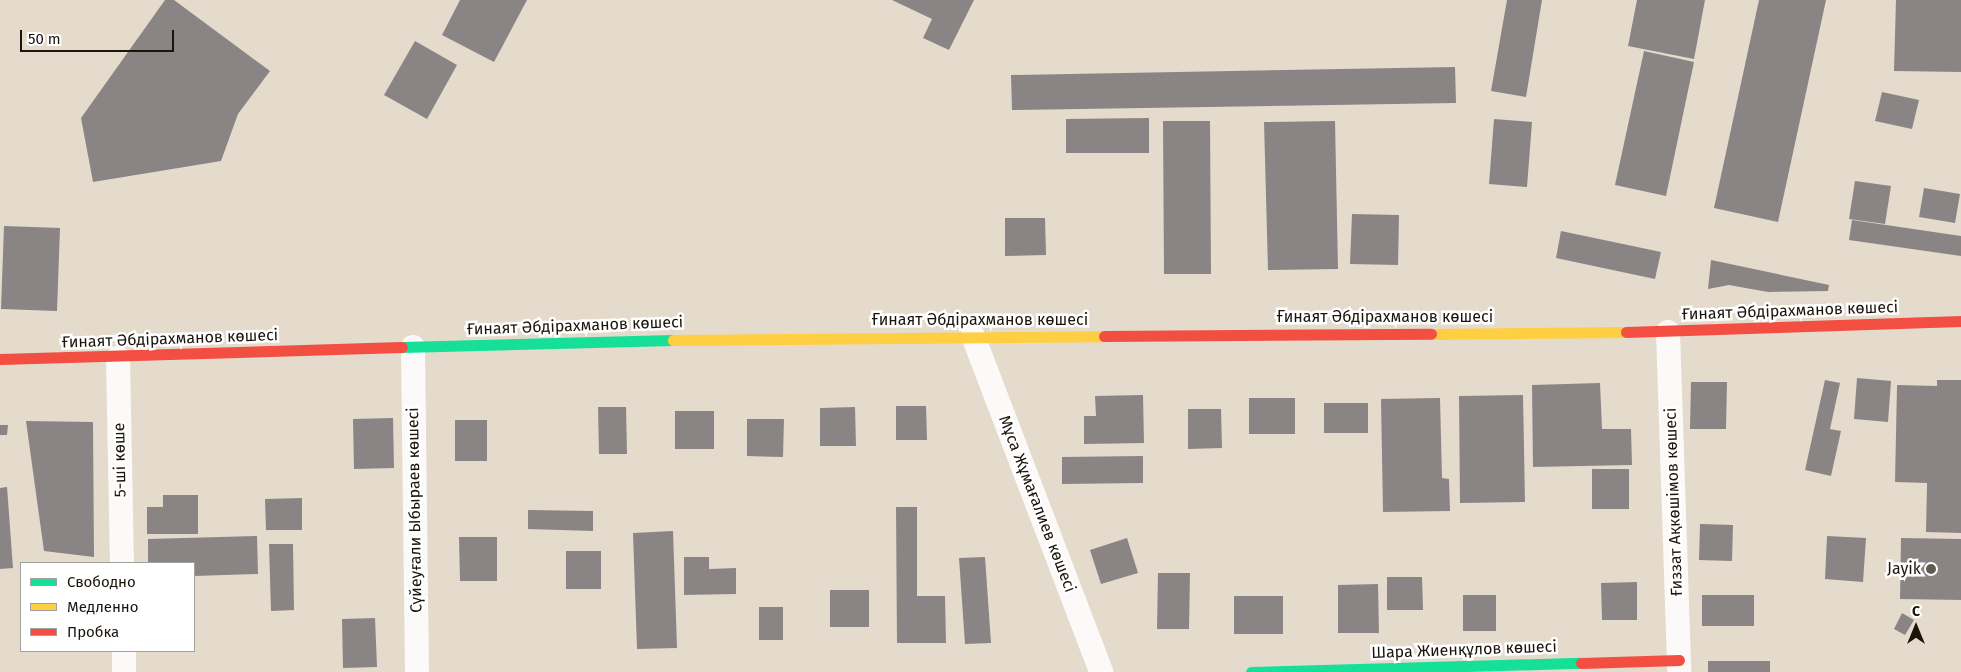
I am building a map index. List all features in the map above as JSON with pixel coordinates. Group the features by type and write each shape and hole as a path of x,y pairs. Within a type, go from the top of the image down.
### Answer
{"street":[{"path":"1939,321 1961,315"},
{"path":"1939,321 1961,325"},
{"name":"Ғинаят Әбдірахманов көшесі","path":"0,359 118,358 413,347 973,336 1668,332 1961,321"},
{"name":"Ғиззат Ақкөшімов көшесi","path":"1668,332 1679,666"},
{"name":"Мұса Жұмағалиев көшесі","path":"973,336 1101,672"},
{"name":"Сүйеуғали Ыбыраев көшесi","path":"413,347 416,672"},
{"name":"5-шi көше","path":"118,358 122,562"},
{"path":"124,652 124,672"},
{"name":"Шара Жиенқұлов көшесі","path":"1251,672 1679,666"}],"building":[{"path":"165,0 174,0 270,71 238,114 221,161 93,182 81,118"},
{"path":"460,0 527,0 494,62 442,35"},
{"path":"892,0 974,0 949,50 923,38 932,19"},
{"path":"1507,0 1542,0 1526,97 1491,91"},
{"path":"1637,0 1705,0 1694,59 1628,46"},
{"path":"1759,0 1826,0 1778,222 1714,208"},
{"path":"1896,0 1961,0 1961,72 1894,71"},
{"path":"415,41 457,65 427,119 384,95"},
{"path":"1644,51 1694,62 1666,196 1615,185"},
{"path":"1455,67 1456,103 1012,110 1011,75"},
{"path":"1882,92 1919,100 1912,129 1875,121"},
{"path":"1149,118 1149,153 1066,153 1066,119"},
{"path":"1494,119 1532,122 1527,187 1489,184"},
{"path":"1163,121 1210,121 1211,274 1164,274"},
{"path":"1335,121 1338,269 1268,270 1264,122"},
{"path":"1855,181 1891,186 1885,224 1849,219"},
{"path":"1924,188 1960,194 1955,223 1919,217"},
{"path":"1352,214 1399,215 1398,265 1350,264"},
{"path":"1005,218 1045,218 1046,255 1005,256"},
{"path":"1852,220 1961,236 1961,256 1849,240"},
{"path":"4,226 60,228 57,311 1,309"},
{"path":"1561,231 1661,252 1655,279 1556,258"},
{"path":"1711,260 1829,285 1828,291 1768,292 1729,285 1708,289"},
{"path":"1857,378 1891,381 1888,422 1854,419"},
{"path":"1825,380 1840,383 1830,429 1841,431 1831,476 1805,470"},
{"path":"1937,380 1961,380 1961,533 1926,532 1927,483 1895,482 1897,385 1937,386"},
{"path":"1691,382 1727,382 1726,429 1690,429"},
{"path":"1600,383 1602,429 1631,429 1632,465 1533,467 1532,385"},
{"path":"1143,395 1144,443 1084,444 1084,416 1096,416 1095,396"},
{"path":"1523,395 1525,502 1460,503 1459,396"},
{"path":"1249,398 1295,398 1295,434 1249,434"},
{"path":"1440,398 1442,478 1449,479 1450,511 1383,512 1381,399"},
{"path":"1324,403 1368,403 1368,433 1324,433"},
{"path":"896,406 926,406 927,440 896,440"},
{"path":"598,407 626,407 627,454 599,454"},
{"path":"855,407 856,446 820,446 820,408"},
{"path":"1188,409 1221,409 1222,448 1188,449"},
{"path":"675,411 714,411 714,449 675,449"},
{"path":"393,418 394,468 354,469 353,419"},
{"path":"747,419 784,419 783,457 747,456"},
{"path":"455,420 487,420 487,461 455,461"},
{"path":"26,421 93,422 94,557 44,551"},
{"path":"0,425 8,425 7,435 0,435"},
{"path":"1143,456 1143,483 1062,484 1062,457"},
{"path":"1592,469 1629,469 1629,509 1592,509"},
{"path":"7,487 13,568 0,569 0,488"},
{"path":"163,495 198,495 198,534 147,534 147,507 163,507"},
{"path":"302,498 302,530 266,530 265,499"},
{"path":"896,507 917,507 917,596 945,596 946,643 897,643"},
{"path":"528,510 593,511 593,531 528,529"},
{"path":"1700,524 1733,525 1732,561 1699,560"},
{"path":"673,531 677,648 637,649 633,533"},
{"path":"257,536 258,574 195,576 195,562 148,562 148,539"},
{"path":"1827,536 1866,538 1863,582 1825,579"},
{"path":"459,537 497,537 497,581 460,581"},
{"path":"1127,538 1138,573 1101,584 1090,550"},
{"name":"Jayik","path":"1901,538 1961,539 1961,600 1900,599"},
{"path":"269,544 293,544 294,610 271,611"},
{"path":"566,551 601,551 601,589 566,589"},
{"path":"684,557 709,557 709,569 736,568 736,594 684,595"},
{"path":"985,557 991,643 965,644 959,558"},
{"path":"1158,573 1190,573 1189,629 1157,629"},
{"path":"1387,577 1422,577 1423,610 1387,610"},
{"path":"1637,582 1637,620 1602,620 1601,583"},
{"path":"1378,584 1379,633 1338,633 1338,585"},
{"path":"830,590 869,590 869,627 830,627"},
{"path":"1463,595 1496,595 1496,631 1463,631"},
{"path":"1702,595 1754,595 1754,626 1702,626"},
{"path":"1234,596 1283,596 1283,634 1234,634"},
{"path":"759,607 783,607 783,640 759,640"},
{"path":"1902,613 1914,620 1905,635 1894,629"},
{"path":"375,618 377,667 343,668 342,619"},
{"path":"1708,661 1770,661 1770,672 1708,672"}],"traffic: fast":[{"path":"402,347 673,340"},
{"path":"1251,672 1581,663"}],"traffic: slow":[{"path":"1431,334 1626,332"},
{"path":"673,340 1104,336"}],"traffic: jam":[{"path":"1626,332 1961,321"},
{"path":"1104,336 1431,334"},
{"path":"0,359 402,347"},
{"path":"1581,663 1679,660"}],"place":[{"name":"Jayik","path":"1931,569"}]}
